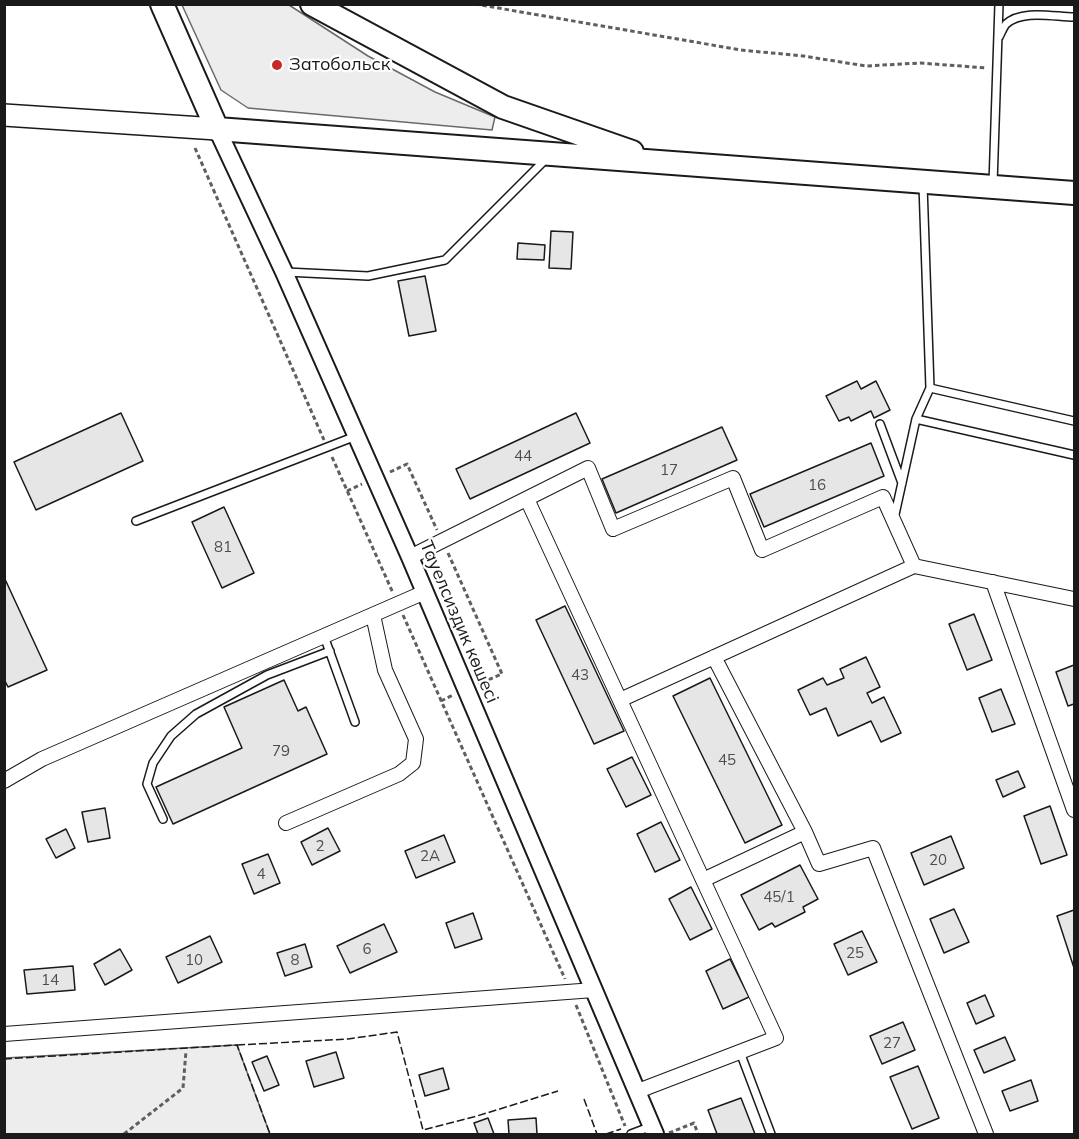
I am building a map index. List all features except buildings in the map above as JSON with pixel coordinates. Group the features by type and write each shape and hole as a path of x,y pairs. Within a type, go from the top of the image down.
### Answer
{"highway":[{"path":"162,4 217,129 1074,195"},
{"path":"312,4 503,107 662,163"}],"main road":[{"path":"4,115 217,129"}],"street":[{"name":"Тауелсиздик көшесі","path":"217,129 284,272 410,557 594,990 658,1132"},
{"path":"410,557 588,468 613,530 733,478 762,550 883,497 914,566"},
{"path":"527,499 776,1038 638,1091"},
{"path":"620,699 914,566 1074,599"},
{"path":"993,582 1074,810"},
{"path":"4,781 42,759 425,592"},
{"path":"286,823 399,774 413,763 416,739 385,670 373,615"},
{"path":"714,657 806,832 819,864 873,848 986,1134"},
{"path":"704,880 806,832"},
{"path":"4,1034 594,990"}],"lane":[{"path":"993,187 999,4"},
{"path":"998,40 1005,25 1013,20 1027,16 1074,17"},
{"path":"284,272 368,276 445,260 551,154"},
{"path":"894,522 916,419 930,388 923,182"},
{"path":"930,388 1074,421"},
{"path":"916,419 1074,455"},
{"path":"880,424 902,483"},
{"path":"136,521 356,436"},
{"path":"324,636 355,722"},
{"path":"163,819 147,784 153,763 171,736 196,714 267,675 330,651"},
{"path":"740,1052 771,1134"},
{"path":"630,1134 658,1132"}],"path":[{"path":"475,4 741,50 803,56 866,66 920,63 997,70"},
{"path":"195,148 570,992 630,1134"},
{"path":"347,491 407,464 502,674 441,700"},
{"path":"124,1134 183,1088 186,1051"},
{"path":"658,1132 694,1123 698,1134"}],"shaded area":[{"path":"182,5 289,5 368,56 435,92 495,117 492,130 248,108 221,90"},
{"path":"237,1045 270,1134 5,1134 5,1058"}],"fence":[{"path":"237,1045 348,1039 397,1032 423,1130 558,1091"},
{"path":"4,1059 237,1045 270,1134"},
{"path":"584,1099 597,1134"},
{"path":"606,1134 621,1129"}],"place":[{"name":"Затобольск","path":"277,65"}]}
